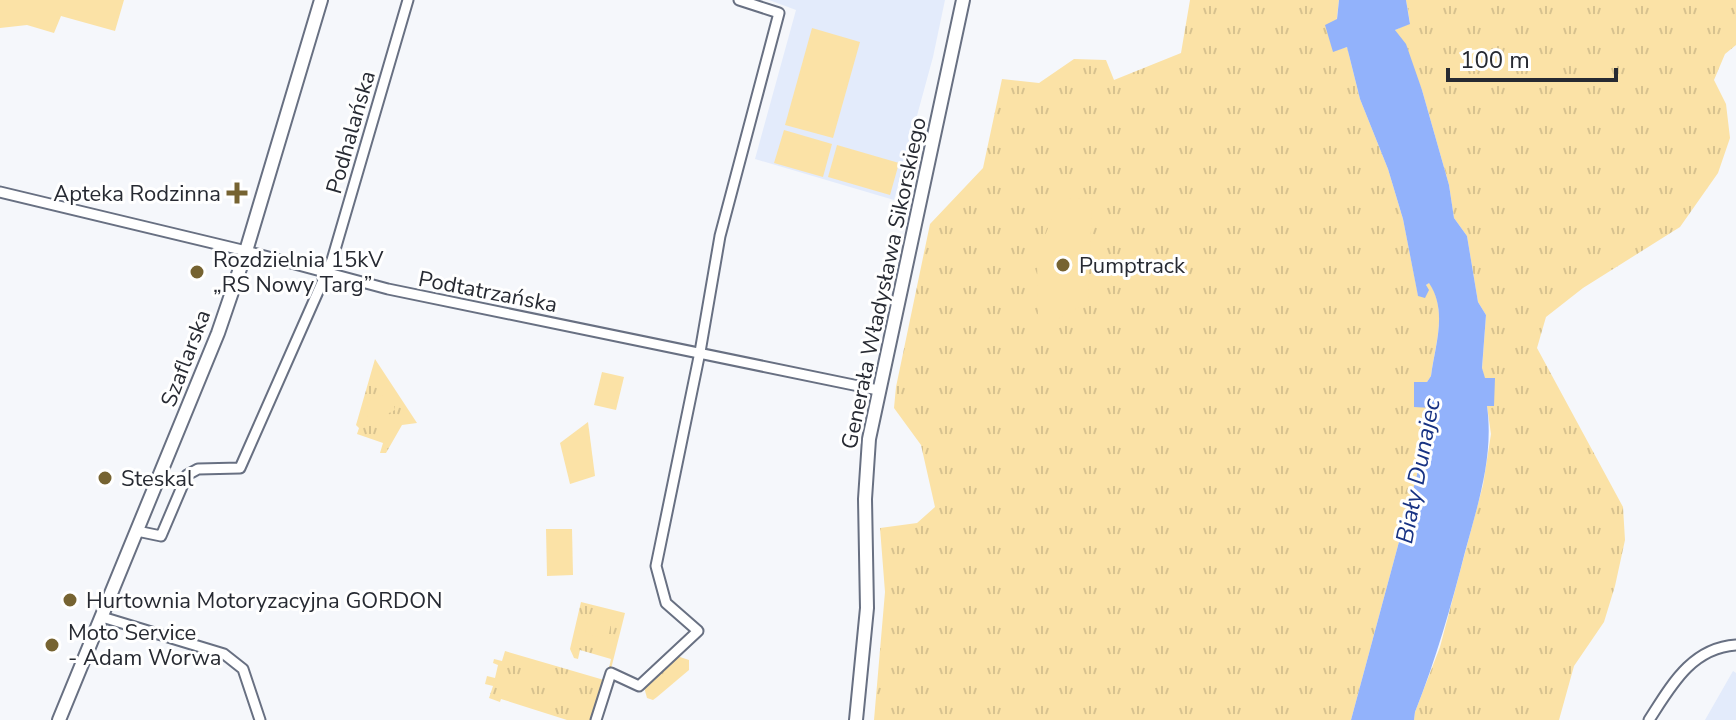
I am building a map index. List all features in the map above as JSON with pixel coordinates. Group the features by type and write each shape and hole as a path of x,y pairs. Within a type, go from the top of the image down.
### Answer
{"street":[{"name":"Szaflarska","path":"59,720 201,375 246,251 321,0"},
{"name":"Podhalańska","path":"137,531 161,536 187,475 198,469 240,468 326,274 408,0"},
{"path":"596,720 611,673 639,686 698,631 666,603 656,566 700,352 720,236 779,13 739,0"},
{"name":"Generała Władysława Sikorskiego","path":"856,720 867,608 866,472 878,390 963,0"},
{"name":"Podtatrzańska","path":"0,192 246,251 388,289 878,390"},
{"path":"102,617 224,654 243,669 260,720"},
{"path":"1649,720 1671,686 1695,659 1720,647 1736,645"}],"shaded area":[{"path":"769,0 945,0 933,57 894,200 755,159 796,10"},
{"path":"1733,671 1736,673 1736,720 1705,720"}],"green space":[{"path":"0,0 124,0 115,31 61,16 54,33 27,25 0,28"},
{"path":"1190,0 1339,0 1333,51 1347,47 1360,99 1388,169 1403,219 1418,295 1429,282 1438,304 1439,328 1431,376 1427,382 1414,382 1432,408 1423,417 1425,428 1417,475 1351,720 874,720 885,592 880,528 917,523 935,507 921,445 894,408 930,224 983,168 1002,79 1039,83 1074,59 1106,60 1114,80 1181,53"},
{"path":"1406,0 1736,0 1736,45 1725,54 1714,80 1726,104 1730,138 1718,173 1680,227 1583,288 1546,317 1537,348 1623,507 1625,540 1604,622 1574,666 1559,720 1414,720 1440,647 1483,485 1491,434 1487,406 1494,378 1484,378 1482,369 1486,315 1478,302 1467,236 1454,218 1449,185 1422,90 1395,30 1410,23"},
{"path":"812,28 860,42 833,138 785,125"},
{"path":"784,130 832,144 823,177 774,163"},
{"path":"837,145 899,163 890,195 828,177"},
{"name":"Pumptrack","path":"1069,198 1080,199 1092,207 1088,302 1047,325 1038,318 1037,256 1058,203"},
{"path":"375,359 417,423 402,425 386,453 380,453 383,443 357,434 359,428 356,425"},
{"path":"602,372 624,377 616,410 594,405"},
{"path":"387,393 393,399 395,410 371,422 367,415 368,402"},
{"path":"588,422 595,476 570,484 560,443"},
{"path":"546,529 572,529 573,575 547,576"},
{"path":"581,602 625,613 611,669 611,659 580,650 578,659 574,658 570,649"},
{"path":"588,618 611,623 608,639 585,634"},
{"path":"505,651 604,680 592,720 567,720 489,698 493,686 485,684 487,676 495,678 498,665 493,663 494,659 502,661"},
{"path":"677,656 689,660 689,670 653,700 647,698 644,687"}],"water":[{"name":"Biały Dunajec","path":"1339,0 1406,0 1410,24 1395,30 1406,44 1422,90 1449,185 1454,218 1467,236 1478,302 1486,315 1482,368 1485,378 1495,378 1494,406 1487,406 1487,462 1480,498 1449,613 1414,720 1351,720 1417,475 1425,428 1423,417 1431,408 1414,407 1414,382 1427,382 1431,376 1439,328 1438,305 1429,283 1425,298 1418,296 1403,219 1388,169 1360,99 1347,47 1333,52 1325,25 1337,19"}],"place":[{"name":"Apteka Rodzinna","path":"237,193"},
{"name":"Pumptrack","path":"1063,265"},
{"name":"Rozdzielnia 15kV „RS Nowy Targ”","path":"197,272"},
{"name":"Steskal","path":"105,478"},
{"name":"Hurtownia Motoryzacyjna GORDON","path":"70,600"},
{"name":"Moto Service - Adam Worwa","path":"52,645"}]}
